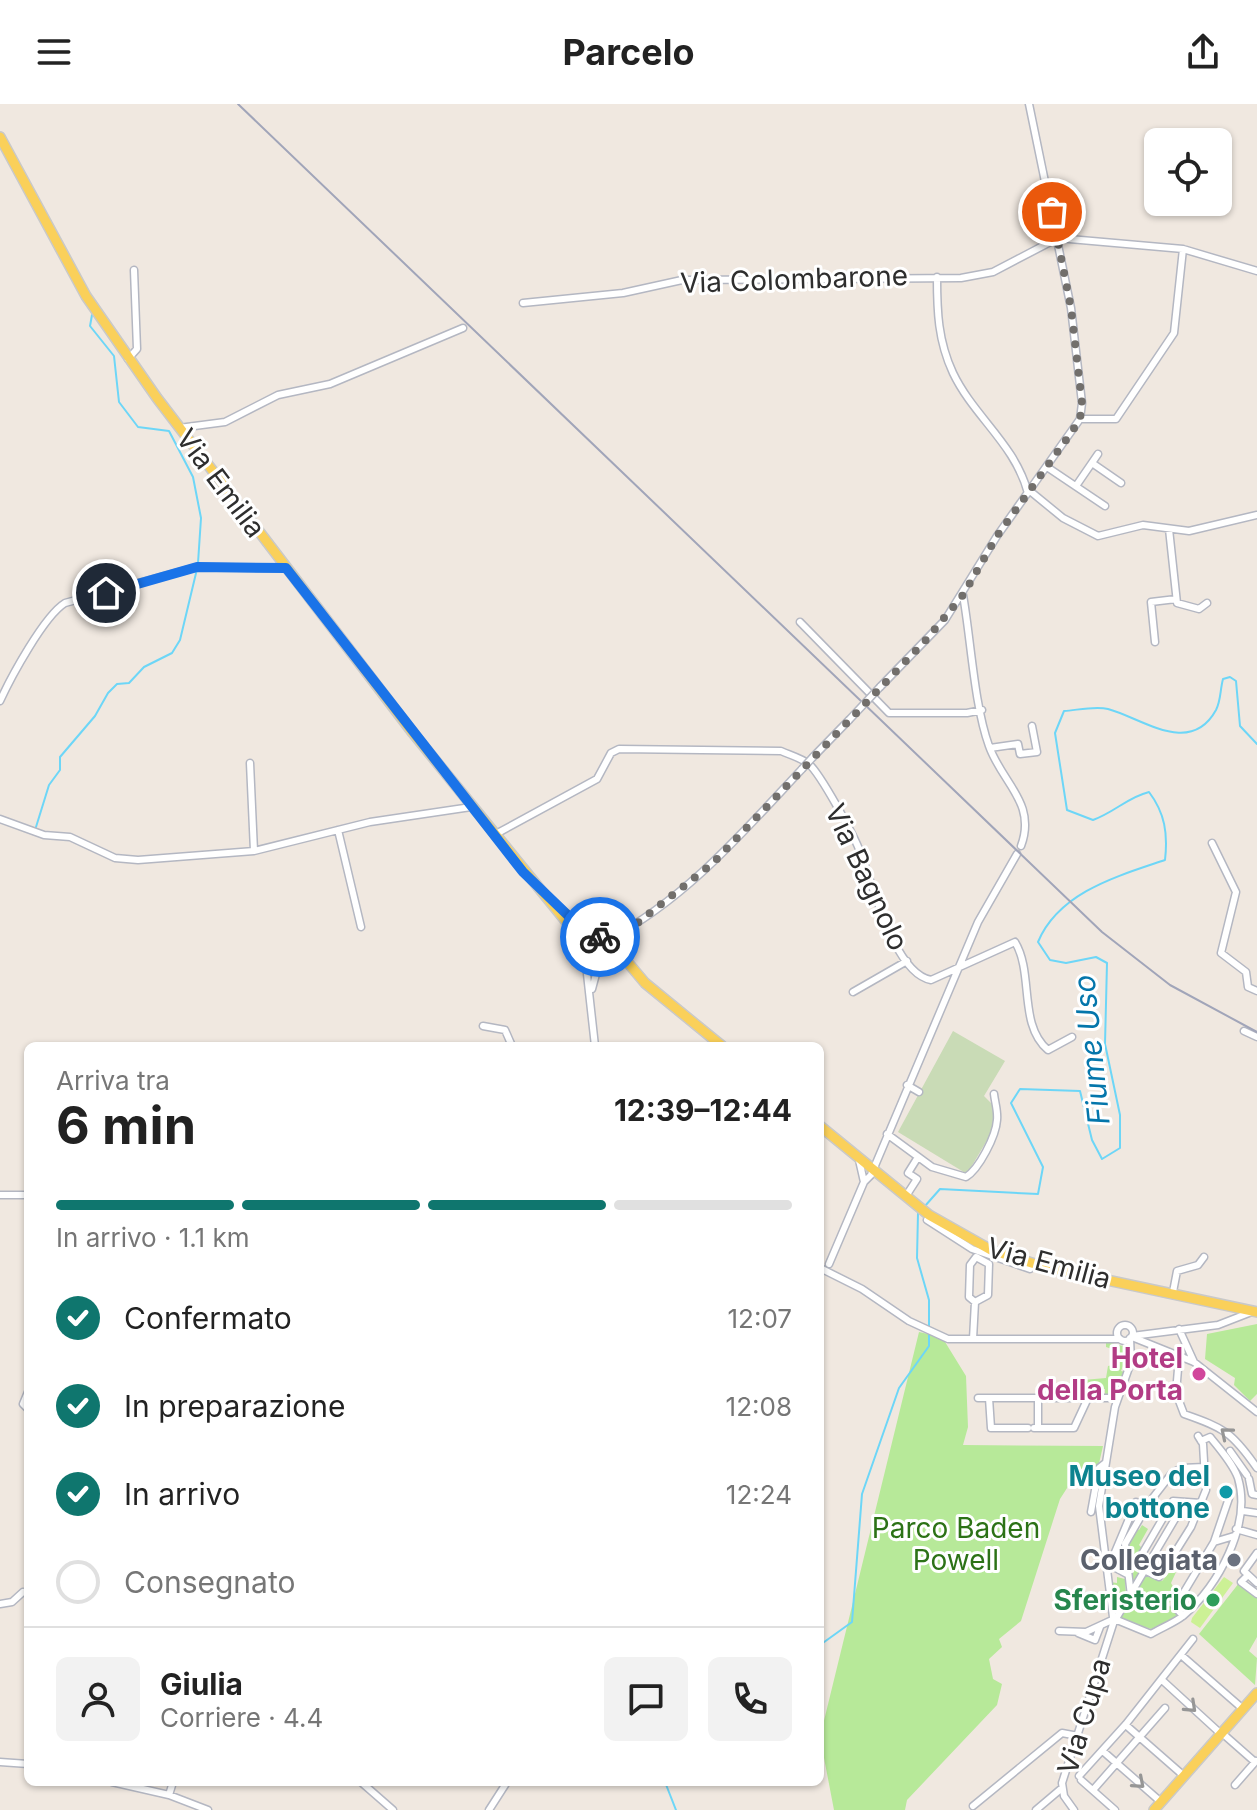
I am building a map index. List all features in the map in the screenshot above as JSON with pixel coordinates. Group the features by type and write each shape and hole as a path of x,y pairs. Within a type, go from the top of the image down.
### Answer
{"main road":[{"name":"Via Emilia","path":"0,137 86,296 179,428 471,807 598,965 608,966 645,983"},
{"name":"Via Emilia","path":"540,892 584,930 607,939 645,983 717,1042"},
{"path":"591,954 597,941 607,939"},
{"path":"608,966 619,950"},
{"name":"Via Emilia","path":"824,1129 855,1155 868,1175 886,1179 938,1221 991,1250 1031,1263 1255,1311"},
{"path":"1158,1806 1257,1693"}],"street":[{"path":"607,939 631,928 713,863 945,620 997,536 1080,419 1082,403 1073,323 1029,104"},
{"path":"1058,238 1183,249 1257,271"},
{"name":"Via Colombarone","path":"523,303 623,293 682,280 961,278 993,272 1058,238"},
{"path":"1080,419 1116,419 1174,333 1183,249"},
{"path":"128,359 137,349 134,270"},
{"path":"937,277 938,330 953,373 1009,448 1029,492 1063,518 1092,535 1105,536 1143,525 1202,529 1257,515"},
{"path":"179,428 225,422 278,395 330,384 463,328"},
{"path":"1076,486 1098,454"},
{"path":"1092,463 1121,483"},
{"path":"1047,467 1105,506"},
{"path":"1169,529 1176,599 1180,606 1187,608 1199,609 1207,603"},
{"path":"0,701 20,661 60,606 196,568 286,568"},
{"path":"963,595 990,748 1025,813 1027,822 1021,846"},
{"path":"1155,642 1151,602 1176,599"},
{"path":"800,622 889,713 967,713 982,710"},
{"path":"990,748 1018,744 1020,754 1037,752 1032,726"},
{"name":"Via Bagnolo","path":"494,835 597,779 611,753 622,747 661,751 781,751 807,763 816,773 858,846 872,894 907,961 929,980 956,971"},
{"path":"250,763 254,851"},
{"path":"0,819 44,835 70,837 122,859 254,851 370,822 471,807"},
{"path":"338,830 361,927"},
{"path":"1212,843 1236,892 1221,950 1246,972 1248,987 1257,991"},
{"path":"1017,854 978,922 888,1136 825,1268 909,1321 945,1338 1128,1336 1227,1323 1255,1311"},
{"path":"619,950 631,928"},
{"path":"956,971 1011,942 1016,943 1022,957 1030,1012 1047,1050 1072,1037"},
{"path":"591,954 587,974 595,1042"},
{"name":"Via Bagnolo","path":"853,992 907,961"},
{"path":"590,996 596,974 608,966"},
{"path":"483,1026 505,1030 510,1042"},
{"path":"1244,1031 1257,1037"},
{"path":"907,1085 919,1092"},
{"path":"888,1136 932,1167 966,1177 973,1172 996,1127 994,1094"},
{"path":"855,1155 869,1157 878,1153"},
{"path":"878,1153 886,1179"},
{"path":"908,1197 917,1179 908,1173 918,1157"},
{"path":"0,1195 24,1195"},
{"path":"927,1220 972,1249 1030,1269 1031,1263"},
{"path":"976,1257 982,1257 989,1264 988,1295 975,1302 969,1297 971,1263 976,1257"},
{"path":"1173,1292 1177,1271 1198,1265 1204,1257"},
{"path":"973,1339 975,1302"},
{"path":"1227,1305 1230,1314 1227,1323"},
{"path":"1095,1338 1122,1325 1130,1349 1130,1368 1115,1407 1104,1464 1099,1517 1114,1617"},
{"path":"1179,1329 1192,1361"},
{"path":"1117,1330 1192,1361 1257,1412"},
{"path":"1179,1357 1176,1393 1184,1414 1205,1419 1225,1430 1257,1468"},
{"path":"1179,1369 1192,1361"},
{"path":"1249,1404 1257,1397"},
{"path":"978,1398 1118,1398"},
{"path":"989,1398 991,1428 1074,1428 1088,1398"},
{"path":"1100,1398 1115,1407"},
{"path":"1033,1428 1038,1399"},
{"path":"1114,1617 1151,1634 1183,1616 1220,1569 1243,1511 1236,1473 1210,1437 1200,1438 1205,1479"},
{"path":"1217,1445 1228,1450 1248,1477 1252,1494 1257,1495"},
{"path":"1091,1512 1099,1468 1104,1464"},
{"path":"1131,1596 1124,1554 1133,1526 1172,1473 1204,1467"},
{"path":"1150,1585 1182,1542 1206,1490"},
{"path":"1183,1616 1175,1607 1214,1542 1229,1498"},
{"path":"1158,1576 1146,1568 1142,1559 1143,1550 1173,1501 1201,1503"},
{"path":"1127,1574 1112,1566 1113,1557 1136,1502"},
{"path":"1059,1631 1077,1633 1100,1627 1114,1617 1131,1596 1185,1502"},
{"path":"1243,1511 1257,1513"},
{"path":"1214,1542 1235,1532 1257,1535"},
{"path":"1168,1534 1182,1542"},
{"path":"1143,1550 1155,1557"},
{"path":"1257,1553 1241,1582 1257,1594"},
{"path":"1245,1574 1257,1583"},
{"path":"0,1604 12,1602 23,1592"},
{"name":"Via Cupa","path":"1074,1810 1062,1788 1114,1617"},
{"path":"1115,1810 1080,1778 1193,1639"},
{"path":"1181,1655 1243,1709"},
{"path":"1162,1680 1256,1761 1235,1785"},
{"path":"1093,1790 1165,1708"},
{"path":"1128,1727 1184,1776"},
{"path":"973,1806 1062,1733 1078,1736"},
{"path":"1105,1753 1158,1806"},
{"path":"0,1762 24,1764"},
{"path":"130,1786 169,1795 208,1810"},
{"path":"169,1795 172,1786"},
{"path":"366,1786 393,1810"},
{"path":"492,1809 505,1786"},
{"path":"1036,1810 1062,1788"}],"green space":[{"path":"953,1031 1005,1061 984,1096 996,1108 996,1125 967,1174 898,1132"},
{"path":"1257,1324 1257,1394 1250,1401 1234,1385 1235,1378 1205,1359 1207,1334"},
{"name":"Parco Baden Powell","path":"919,1332 942,1337 966,1376 968,1427 963,1445 1103,1446 1095,1481 1078,1478 1078,1471 1060,1499 1021,1621 999,1639 1002,1647 989,1659 993,1679 1002,1684 997,1705 907,1800 905,1810 834,1810 824,1758 824,1721"},
{"path":"1106,1342 1123,1346 1127,1351 1126,1367 1123,1366 1121,1371 1125,1372 1116,1394 1105,1397 1105,1389 1072,1389 1082,1386 1083,1380 1106,1378 1108,1366 1113,1365 1112,1349 1106,1347"},
{"path":"1142,1525 1148,1529 1139,1545 1143,1549 1138,1557 1146,1573 1162,1581 1174,1567 1177,1570 1171,1583 1176,1592 1168,1605 1178,1616 1151,1629 1123,1620 1111,1601 1110,1582 1117,1583 1117,1577 1125,1579 1126,1595 1130,1596 1124,1554 1134,1527 1139,1530"},
{"name":"Sferisterio","path":"1224,1577 1233,1583 1200,1628 1191,1622 1192,1618"},
{"path":"1239,1583 1257,1598 1257,1637 1249,1651 1257,1658 1255,1685 1199,1634"}],"waterway":[{"path":"92,315 90,326 114,356 119,402 138,427 169,431 193,477 201,518 198,563"},
{"path":"36,827 49,785 60,770 60,757 95,716 108,693 117,684 129,683 144,667 172,653 180,640 197,569"},
{"name":"Fiume Uso","path":"925,1206 940,1189 1038,1194 1043,1167 1011,1103 1020,1089 1080,1091 1092,1140 1102,1159 1120,1148 1120,1115 1105,1044 1107,963 1096,957 1066,963 1050,960 1038,942 1060,910 1075,898 1110,880 1165,860 1165,833 1159,808 1149,792 1093,820 1067,810 1055,733 1064,711 1103,708 1165,730 1179,733 1193,731 1205,724 1216,710 1223,679 1230,677 1236,681 1240,726 1257,744"},
{"name":"Fiume Uso","path":"918,1213 917,1258 929,1300 929,1328"},
{"name":"Fiume Uso","path":"824,1642 852,1622 862,1494 899,1388 929,1346 929,1335"},
{"name":"Fiume Uso","path":"667,1786 676,1810"}],"railway":[{"path":"238,104 1102,932 1170,985 1257,1032"}],"way so far":[{"path":"600,937 609,939 631,928 713,863 945,620 997,536 1080,419 1082,403 1071,308 1052,212"}],"place":[{"name":"Hotel della Porta","path":"1199,1374"},
{"name":"Museo del bottone","path":"1226,1492"},
{"name":"Collegiata","path":"1234,1560"},
{"name":"Sferisterio","path":"1213,1600"}],"route":[{"path":"106,593 197,567 286,568 540,892 579,926 600,937"}]}
